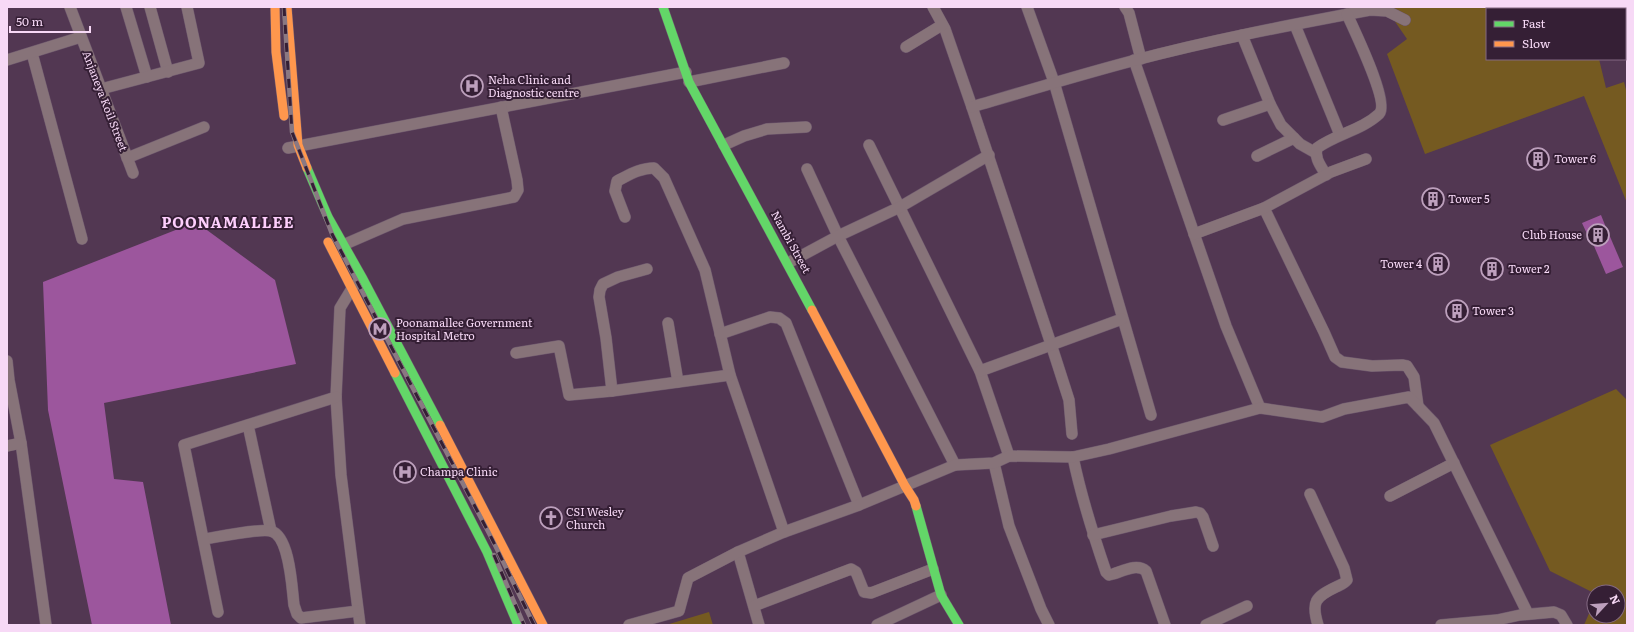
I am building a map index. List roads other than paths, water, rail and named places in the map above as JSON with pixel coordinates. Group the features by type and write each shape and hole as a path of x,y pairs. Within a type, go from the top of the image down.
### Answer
{"main road":[{"path":"275,7 276,52 285,126"},
{"path":"287,7 292,86 291,147 343,245 363,279 543,625"},
{"name":"Nambi Street","path":"663,7 688,77 788,262 905,486 914,500 941,595 959,625"},
{"path":"324,234 487,552 518,625"}],"street":[{"name":"Anjaneya Koil Street","path":"70,7 133,173"},
{"path":"126,7 147,77"},
{"path":"150,7 168,72"},
{"path":"101,89 198,63 187,7"},
{"path":"933,7 942,25 989,155 1051,344 1069,400 1072,434"},
{"path":"1027,7 1054,82 1151,415"},
{"path":"1125,7 1129,13 1138,59 1194,234 1226,326 1260,408"},
{"path":"972,107 1054,82 1138,59 1242,35 1370,10 1387,12 1405,20"},
{"path":"1326,175 1317,160 1317,148 1371,119 1381,111 1382,104 1379,89 1347,14"},
{"path":"906,47 942,25"},
{"path":"1295,25 1340,135"},
{"path":"1242,35 1270,104 1281,125 1300,144 1316,153"},
{"path":"7,60 81,37"},
{"path":"32,52 82,240"},
{"path":"291,147 501,107 784,63"},
{"path":"1223,120 1270,104"},
{"path":"343,245 403,218 514,197 518,190 517,180 501,107"},
{"path":"127,158 204,127"},
{"path":"724,145 744,136 768,129 806,127"},
{"path":"1256,156 1294,138"},
{"path":"868,145 980,371 1009,456"},
{"path":"788,262 838,236 900,207 989,155"},
{"path":"1194,234 1264,208 1326,175 1366,159"},
{"path":"625,217 616,191 617,181 631,173 646,168 654,168 664,178 705,270 730,375 784,532"},
{"path":"807,169 838,236 955,465"},
{"path":"1264,208 1335,357 1342,362 1372,366 1407,366 1414,376 1418,406"},
{"path":"612,391 606,338 599,297 600,290 603,284 618,277 647,269"},
{"path":"360,625 341,475 336,397 340,308 352,286 363,279"},
{"path":"720,334 770,317 779,318 786,323 859,505"},
{"path":"980,371 1122,319"},
{"path":"668,323 678,382"},
{"path":"516,353 559,346 569,395 612,391 730,375"},
{"path":"7,361 8,380 21,443 46,625"},
{"path":"629,625 679,611 688,578 738,552 784,532 859,505 955,465 994,463 1009,456 1073,457 1109,449 1260,408 1322,417 1344,409 1408,396 1434,424 1528,614"},
{"path":"218,612 184,446 336,397"},
{"path":"248,425 271,531"},
{"path":"7,446 21,443"},
{"path":"1073,457 1079,487 1106,572 1109,575 1138,567 1143,568 1146,571 1165,625"},
{"path":"994,463 1009,526 1041,609 1049,625"},
{"path":"1390,496 1454,463"},
{"path":"1310,494 1348,580 1323,594 1316,602 1314,612 1318,625"},
{"path":"1093,535 1171,516 1196,512 1200,513 1203,517 1213,546"},
{"path":"204,539 260,531 271,531 278,535 286,553 294,605 297,614 301,618 358,611"},
{"path":"738,552 759,625"},
{"path":"754,606 851,569 856,572 864,592 871,593 934,569"},
{"path":"878,625 941,595"},
{"path":"1206,625 1247,606"},
{"path":"1441,625 1497,620 1528,614 1554,612 1561,615 1567,625"}],"railway":[{"path":"284,7 292,132 332,234 492,539 534,625"},
{"path":"494,555 524,625"}],"place":[{"name":"Neha Clinic and Diagnostic centre","path":"472,86"},
{"name":"Tower 6","path":"1538,159"},
{"name":"Tower 5","path":"1433,199"},
{"name":"Club House","path":"1598,235"},
{"name":"Tower 4","path":"1438,264"},
{"name":"Tower 2","path":"1492,269"},
{"name":"Tower 3","path":"1457,311"},
{"name":"Poonamallee Government Hospital Metro","path":"380,329"},
{"name":"Champa Clinic","path":"405,472"},
{"name":"CSI Wesley Church","path":"551,518"}],"district":[{"name":"POONAMALLEE","path":"228,223"}]}
